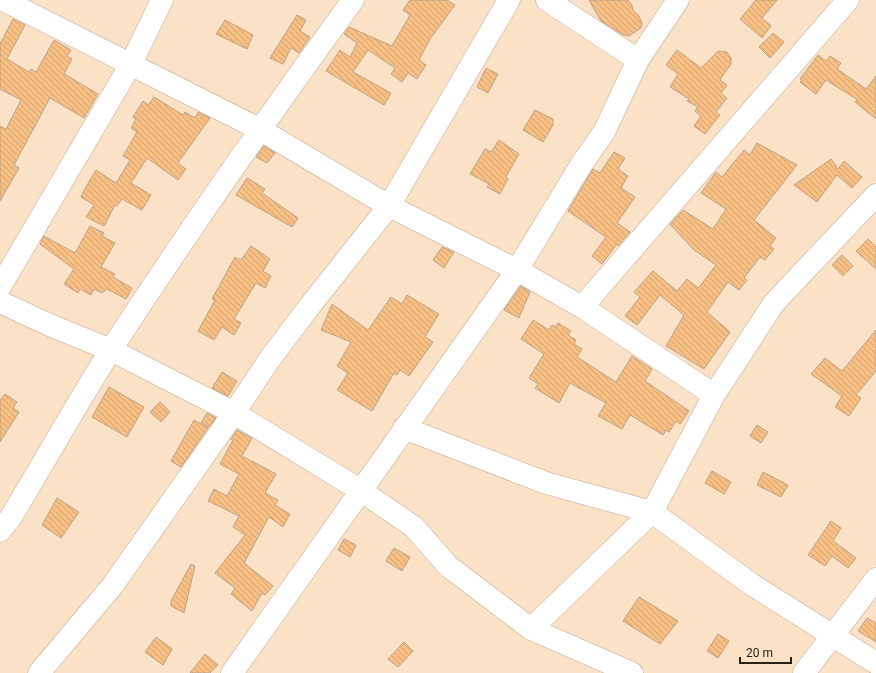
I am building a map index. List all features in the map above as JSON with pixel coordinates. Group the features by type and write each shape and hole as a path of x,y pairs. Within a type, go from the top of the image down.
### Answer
{"street":[{"path":"0,287 131,64 162,0"},
{"path":"0,531 11,517 111,350 259,129 353,0"},
{"path":"39,673 113,585 234,413 269,360 300,318 389,206 509,0"},
{"path":"547,0 638,60"},
{"path":"232,673 517,270 581,165 604,132 638,60 678,0"},
{"path":"582,307 840,3"},
{"path":"3,5 131,64 259,129 389,206 517,270 582,307 714,395"},
{"path":"532,629 652,512 714,395 774,303 876,195"},
{"path":"0,302 52,326 111,350 234,413 360,490 414,527 448,566 532,629 632,673"},
{"path":"404,428 546,483 652,512 751,584 876,663"},
{"path":"804,673 831,635 876,579"}],"building":[{"path":"410,0 447,0 455,5 430,39 419,60 426,65 417,79 408,73 402,82 391,74 395,68 368,50 353,72 391,93 384,105 326,71 340,50 350,57 357,43 344,34 349,27 392,46 410,15 403,10"},
{"path":"589,0 628,0 632,5 633,10 639,16 642,23 641,28 629,36 623,35 601,21"},
{"path":"756,0 777,0 762,18 771,26 762,38 740,19"},
{"path":"297,15 306,20 300,31 310,37 299,53 291,48 283,64 270,58"},
{"path":"13,19 25,25 7,59 29,72 31,69 36,72 54,40 71,50 67,56 72,59 64,74 98,94 84,118 50,98 14,165 19,168 0,201 0,126 6,129 21,100 0,89 0,44"},
{"path":"225,20 253,35 247,49 216,34"},
{"path":"773,33 784,42 770,58 759,47"},
{"path":"677,50 701,68 718,51 727,52 731,58 731,64 720,80 727,85 721,93 727,98 716,112 720,115 705,134 694,126 701,116 695,111 698,107 687,101 689,99 670,87 678,74 666,65"},
{"path":"818,55 826,61 830,56 841,63 837,69 866,89 876,76 876,119 855,102 858,100 826,80 816,94 800,82 802,80 800,79"},
{"path":"486,68 498,74 488,93 477,87"},
{"path":"154,97 183,115 185,112 195,118 198,112 210,118 178,163 186,169 178,180 147,158 131,183 151,195 142,210 122,199 117,206 115,205 104,226 86,217 94,205 81,197 96,170 116,183 130,160 123,156 137,132 131,128 136,119 133,117 143,101 148,105"},
{"path":"535,110 553,119 553,125 543,142 523,130"},
{"path":"499,140 519,154 506,177 508,179 500,194 487,187 489,184 470,174 485,149 491,152"},
{"path":"757,143 797,165 754,220 776,238 770,246 774,249 765,260 760,257 744,278 747,280 739,290 728,282 707,312 730,332 704,369 666,346 684,315 660,295 637,325 625,316 640,297 634,292 653,271 677,291 687,279 698,288 700,286 716,265 694,250 670,224 683,210 713,229 726,209 701,193 716,172 722,177 744,150 750,155"},
{"path":"264,146 275,153 267,163 256,157"},
{"path":"614,152 625,158 618,169 628,176 621,188 635,197 617,223 630,232 618,246 617,244 602,264 592,256 606,237 568,211 593,169 600,173"},
{"path":"831,159 838,169 844,161 862,177 852,188 837,175 817,202 794,185"},
{"path":"247,178 265,189 262,193 298,218 292,227 236,195"},
{"path":"90,226 104,233 102,236 115,243 101,267 115,274 113,277 132,288 126,299 107,289 102,293 94,289 91,295 80,289 78,293 64,284 74,269 40,244 44,236 75,253"},
{"path":"868,239 876,247 876,269 856,251"},
{"path":"251,246 270,259 263,271 271,276 265,288 256,283 234,319 241,323 234,335 222,327 214,340 198,331 215,300 212,299 235,257 241,260"},
{"path":"442,247 454,252 444,268 433,260"},
{"path":"842,255 853,266 843,276 832,265"},
{"path":"521,286 530,292 519,318 504,310"},
{"path":"407,295 439,314 425,337 433,342 409,376 400,370 397,375 394,373 372,411 337,390 348,373 337,366 351,342 321,330 332,304 368,330 391,297 402,304"},
{"path":"533,320 549,330 552,325 555,327 558,323 571,331 568,335 576,340 574,344 582,349 577,357 616,382 632,356 652,369 645,381 689,411 680,424 676,421 669,432 666,430 663,435 630,415 622,429 598,416 606,403 570,383 559,403 535,388 538,384 529,378 544,354 521,339"},
{"path":"876,330 876,371 856,395 861,398 849,416 835,407 842,396 811,374 825,358 842,371"},
{"path":"222,372 237,381 228,396 212,388"},
{"path":"109,387 144,407 127,437 92,417"},
{"path":"5,394 17,402 13,408 19,412 0,442 0,400"},
{"path":"160,402 170,412 161,422 150,412"},
{"path":"207,413 216,418 209,427 201,423"},
{"path":"194,420 208,428 181,467 171,461"},
{"path":"757,425 768,432 761,443 750,436"},
{"path":"237,430 252,438 242,456 276,474 265,493 278,500 275,505 290,514 283,527 269,517 244,563 273,586 265,595 262,593 252,611 231,594 235,588 215,573 245,535 233,527 239,516 208,501 214,489 227,496 239,474 220,464 233,440 231,439"},
{"path":"712,471 731,482 724,494 705,483"},
{"path":"763,472 788,485 781,497 757,485"},
{"path":"57,498 79,512 61,538 42,525"},
{"path":"831,521 841,528 833,541 856,558 848,568 832,556 825,566 808,555"},
{"path":"344,539 356,545 350,557 338,550"},
{"path":"394,548 410,557 402,571 386,561"},
{"path":"191,564 195,566 184,613 171,606 171,601"},
{"path":"639,597 678,621 660,644 623,621"},
{"path":"867,618 876,623 876,642 858,631"},
{"path":"718,634 729,641 718,658 707,651"},
{"path":"156,637 172,649 163,665 145,652"},
{"path":"404,642 413,651 398,667 388,659"},
{"path":"205,654 218,665 210,673 190,673"}]}
